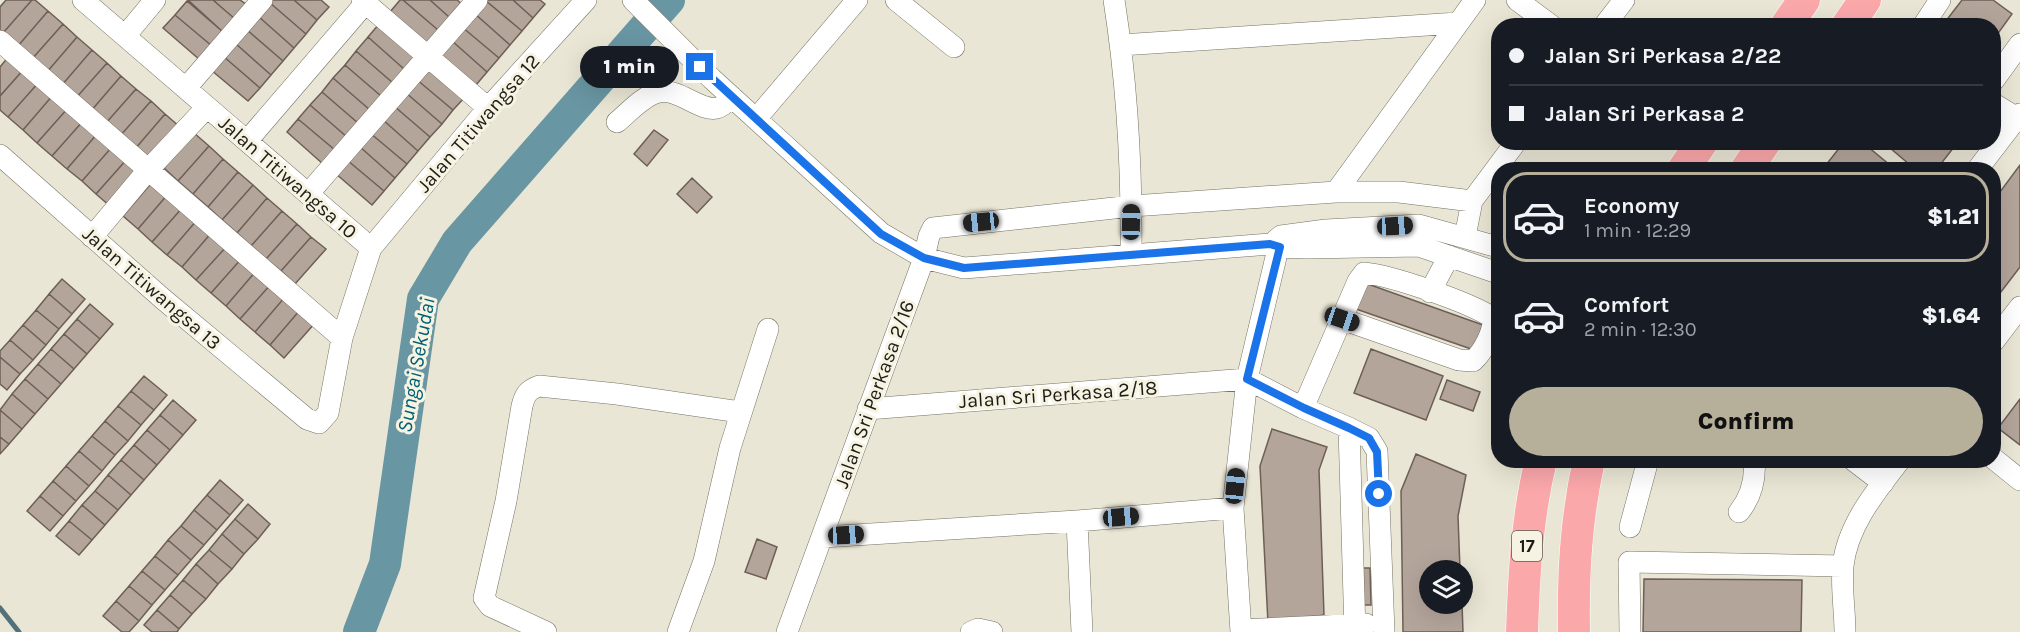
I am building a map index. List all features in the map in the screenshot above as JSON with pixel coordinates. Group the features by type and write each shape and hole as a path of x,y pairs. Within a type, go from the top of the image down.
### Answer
{"highway":[{"path":"1792,18 1804,0"},
{"path":"1853,18 1865,0"},
{"name":"17","path":"1522,632 1524,572 1532,496 1539,468"},
{"path":"1574,632 1573,586 1578,511 1587,468"}],"street":[{"name":"Jalan Titiwangsa 10","path":"83,0 371,248 342,338 328,413 319,423 307,419"},
{"path":"124,36 155,0"},
{"path":"186,88 262,0"},
{"path":"308,194 477,0"},
{"name":"Jalan Titiwangsa 12","path":"371,248 488,108 586,0"},
{"path":"633,0 732,97 881,234 924,258 964,268 1277,242 1419,246 1491,271"},
{"path":"756,119 857,0"},
{"path":"896,0 954,47"},
{"path":"1114,0 1121,45 1132,206 1131,254"},
{"path":"1336,192 1475,0"},
{"path":"1517,0 1541,18"},
{"path":"1610,18 1624,0"},
{"path":"1928,18 1940,0"},
{"path":"247,141 365,1 488,108"},
{"path":"1121,45 1458,23"},
{"path":"0,41 342,338"},
{"path":"2001,70 2020,44"},
{"path":"617,122 649,96 659,92 670,92 710,108 718,108 732,97"},
{"path":"92,237 148,170 207,107"},
{"path":"2001,108 2018,116 2001,138"},
{"path":"1983,162 1992,150"},
{"name":"Jalan Titiwangsa 13","path":"0,155 163,299 307,419"},
{"path":"1465,237 1472,201 1491,176"},
{"path":"1132,206 1336,192 1399,192 1472,201"},
{"name":"Jalan Sri Perkasa 2/16","path":"787,632 933,228 1132,206"},
{"path":"1277,242 1326,230 1419,225 1491,245"},
{"path":"1247,379 1369,438 1377,452 1383,628 1241,631 1233,508 1247,379 1277,242"},
{"path":"1430,292 1449,256"},
{"path":"1304,408 1358,280 1365,273 1430,292 1484,312 1491,317"},
{"path":"2001,328 2020,307"},
{"path":"1342,319 1459,360 1473,361 1479,356 1491,330"},
{"path":"678,632 704,561 740,412 768,329"},
{"name":"Jalan Sri Perkasa 2/18","path":"868,409 1247,379"},
{"path":"546,632 490,606 484,598 506,501 525,395 539,386 617,394 740,412"},
{"path":"1349,428 1354,628"},
{"path":"2001,465 2020,480"},
{"path":"1630,527 1646,468"},
{"path":"1738,512 1747,501 1755,477 1754,468"},
{"path":"1863,468 1883,483"},
{"path":"1845,632 1843,566 1853,530 1892,468"},
{"path":"823,537 1077,521 1233,508"},
{"path":"1077,521 1082,632"},
{"path":"1630,632 1629,562 1843,566"},
{"path":"971,632 978,629 992,632"}],"building":[{"path":"6,0 32,0 3,33 0,30 0,7"},
{"path":"32,0 48,11 18,46 3,33"},
{"path":"188,0 213,0 235,19 223,32"},
{"path":"213,0 240,0 247,5 235,19"},
{"path":"271,0 294,0 317,20 306,34 269,2"},
{"path":"294,0 321,0 329,7 317,20"},
{"path":"400,0 403,0 438,30 426,44 390,12"},
{"path":"403,0 430,0 449,17 438,30"},
{"path":"430,0 457,0 461,3 449,17"},
{"path":"485,0 522,31 510,45 474,13"},
{"path":"485,0 513,0 533,18 522,31"},
{"path":"513,0 540,0 545,4 533,18"},
{"path":"1962,0 1993,0 2012,14 2001,29 2001,18 1948,18"},
{"path":"187,1 223,32 212,46 175,15"},
{"path":"269,2 306,34 294,48 258,16"},
{"path":"48,11 63,24 32,59 18,46"},
{"path":"474,13 510,45 499,58 462,27"},
{"path":"175,15 212,46 200,60 163,28"},
{"path":"258,16 294,48 283,61 246,29"},
{"path":"63,24 77,37 47,72 32,59"},
{"path":"379,24 416,56 404,69 368,37"},
{"path":"462,27 499,58 487,72 451,40"},
{"path":"246,29 283,61 271,75 235,43"},
{"path":"77,37 92,50 62,85 47,72"},
{"path":"368,37 404,69 393,83 356,51"},
{"path":"451,40 487,72 476,85 439,54"},
{"path":"235,43 271,75 260,88 223,56"},
{"path":"92,50 107,63 76,98 62,85"},
{"path":"356,51 393,83 381,96 345,65"},
{"path":"9,56 24,69 0,96 0,67"},
{"path":"223,56 260,88 248,101 211,70"},
{"path":"107,63 121,76 91,111 76,98"},
{"path":"345,65 381,96 370,110 333,78"},
{"path":"428,65 465,97 453,110 416,79"},
{"path":"24,69 39,82 8,117 0,110 0,96"},
{"path":"121,76 136,89 106,123 91,111"},
{"path":"333,78 370,110 358,123 322,92"},
{"path":"416,79 453,110 442,124 405,92"},
{"path":"39,82 53,95 23,130 8,117"},
{"path":"136,89 151,101 120,136 106,123"},
{"path":"322,92 358,123 347,137 310,105"},
{"path":"405,92 442,124 430,137 394,106"},
{"path":"53,95 68,108 37,143 23,130"},
{"path":"151,101 165,114 135,149 120,136"},
{"path":"310,105 347,137 335,150 298,119"},
{"path":"394,106 430,137 418,151 382,119"},
{"path":"68,108 83,121 52,156 37,143"},
{"path":"165,114 180,127 150,162 135,149"},
{"path":"298,119 335,150 323,164 287,132"},
{"path":"382,119 418,151 407,164 370,133"},
{"path":"83,121 97,134 67,169 52,156"},
{"path":"654,130 668,140 647,166 634,154"},
{"path":"194,133 209,146 178,181 164,168"},
{"path":"370,133 407,164 395,178 359,146"},
{"path":"97,134 112,147 82,181 67,169"},
{"path":"209,146 223,159 193,194 178,181"},
{"path":"359,146 395,178 384,191 347,160"},
{"path":"112,147 127,159 96,194 82,181"},
{"path":"1838,150 1872,150 1886,162 1828,162"},
{"path":"1892,150 1952,150 1942,162 1907,162"},
{"path":"127,159 141,172 111,207 96,194"},
{"path":"223,159 238,172 208,207 193,194"},
{"path":"347,160 384,191 372,205 335,173"},
{"path":"2020,165 2020,267 2001,292 2001,191"},
{"path":"238,172 253,185 222,220 208,207"},
{"path":"692,178 712,197 697,213 677,194"},
{"path":"153,181 168,194 138,229 123,216"},
{"path":"253,185 267,198 237,233 222,220"},
{"path":"168,194 183,207 152,242 138,229"},
{"path":"267,198 282,211 251,246 237,233"},
{"path":"183,207 197,220 167,255 152,242"},
{"path":"282,211 297,224 266,259 251,246"},
{"path":"197,220 212,232 182,267 167,255"},
{"path":"297,224 311,237 281,271 266,259"},
{"path":"212,232 227,246 196,280 182,267"},
{"path":"311,237 326,249 295,284 281,271"},
{"path":"227,246 242,258 211,293 196,280"},
{"path":"242,258 256,271 226,306 211,293"},
{"path":"256,271 271,284 240,319 226,306"},
{"path":"62,279 85,299 72,314 49,294"},
{"path":"1365,283 1483,325 1474,350 1356,309"},
{"path":"271,284 285,297 255,332 240,319"},
{"path":"49,294 72,314 59,329 36,310"},
{"path":"285,297 300,310 270,345 255,332"},
{"path":"90,304 113,324 100,339 77,319"},
{"path":"36,310 59,329 46,345 23,325"},
{"path":"300,310 315,323 284,358 270,345"},
{"path":"77,319 100,339 87,354 64,334"},
{"path":"23,325 46,345 33,360 10,340"},
{"path":"64,334 87,354 74,369 51,349"},
{"path":"10,340 33,360 20,374 0,357 0,351"},
{"path":"51,349 74,369 61,384 38,364"},
{"path":"1371,349 1443,376 1426,420 1354,393"},
{"path":"0,357 20,374 7,390 0,384"},
{"path":"38,364 61,384 48,399 25,379"},
{"path":"144,376 167,395 154,410 131,391"},
{"path":"25,379 48,399 35,414 12,394"},
{"path":"1447,380 1480,392 1473,411 1440,399"},
{"path":"131,391 154,410 141,425 118,406"},
{"path":"12,394 35,414 22,429 0,410"},
{"path":"2020,399 2020,445 2001,430 2001,424"},
{"path":"173,400 196,420 183,435 160,415"},
{"path":"118,406 141,425 128,441 105,421"},
{"path":"0,410 22,429 9,444 0,437"},
{"path":"160,415 183,435 170,450 147,430"},
{"path":"105,421 128,441 115,455 92,436"},
{"path":"1272,429 1327,447 1319,470 1324,615 1268,623 1260,466"},
{"path":"147,430 170,450 157,465 134,445"},
{"path":"92,436 115,455 102,471 79,451"},
{"path":"0,437 9,444 0,454"},
{"path":"134,445 157,465 144,480 121,460"},
{"path":"79,451 102,471 89,486 66,466"},
{"path":"1416,454 1466,475 1458,516 1460,560 1419,560 1419,614 1462,614 1463,632 1403,632 1401,491"},
{"path":"121,460 144,480 131,495 108,475"},
{"path":"66,466 89,486 76,501 53,481"},
{"path":"108,475 131,495 118,510 95,491"},
{"path":"220,480 243,500 230,515 207,495"},
{"path":"53,481 76,501 63,516 40,496"},
{"path":"95,491 118,510 105,525 82,505"},
{"path":"207,495 230,515 217,530 194,510"},
{"path":"40,496 63,516 50,531 27,511"},
{"path":"248,504 270,524 258,539 235,519"},
{"path":"82,505 105,525 92,540 69,521"},
{"path":"194,510 217,530 204,545 181,526"},
{"path":"235,519 258,539 244,554 222,534"},
{"path":"69,521 92,540 79,555 56,536"},
{"path":"181,526 204,545 191,560 168,540"},
{"path":"222,534 244,554 232,569 209,550"},
{"path":"757,539 777,547 766,579 745,572"},
{"path":"168,540 191,560 178,575 155,556"},
{"path":"209,550 232,569 218,584 196,564"},
{"path":"155,556 178,575 165,590 142,571"},
{"path":"196,564 218,584 206,599 183,580"},
{"path":"1358,568 1370,568 1371,605 1359,605"},
{"path":"142,571 165,590 152,605 129,586"},
{"path":"1644,579 1802,580 1801,632 1643,632"},
{"path":"183,580 206,599 192,614 170,595"},
{"path":"129,586 152,605 139,621 116,601"},
{"path":"170,595 192,614 179,629 157,610"},
{"path":"116,601 139,621 129,632 122,632 103,616"},
{"path":"157,610 179,629 177,632 152,632 144,625"}],"waterway":[{"name":"Sungai Sekudai","path":"359,632 385,564 423,299 457,242 669,0"},
{"path":"0,608 19,632"}],"route":[{"path":"700,67 881,234 924,258 964,268 1270,244 1280,247 1247,379 1369,438 1377,452 1379,494"}]}
